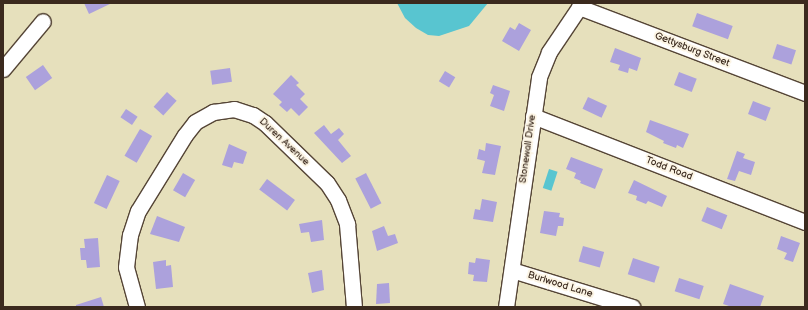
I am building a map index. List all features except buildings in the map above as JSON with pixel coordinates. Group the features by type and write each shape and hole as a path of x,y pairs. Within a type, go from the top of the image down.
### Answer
{"street":[{"name":"Gettysburg Street","path":"580,5 805,93"},
{"name":"Stonewall Drive","path":"506,307 539,77 545,59 580,5"},
{"path":"3,69 43,21"},
{"name":"Duren Avenue","path":"137,307 126,267 130,235 136,215 190,128 207,115 234,109 253,115 265,123 327,184 338,200 347,224 354,307"},
{"name":"Todd Road","path":"533,116 805,222"},
{"name":"Burlwood Lane","path":"512,270 631,307"}],"water":[{"path":"397,3 488,3 469,26 439,36 428,35 416,28 405,18"},
{"path":"549,169 558,172 551,191 543,188"}]}
